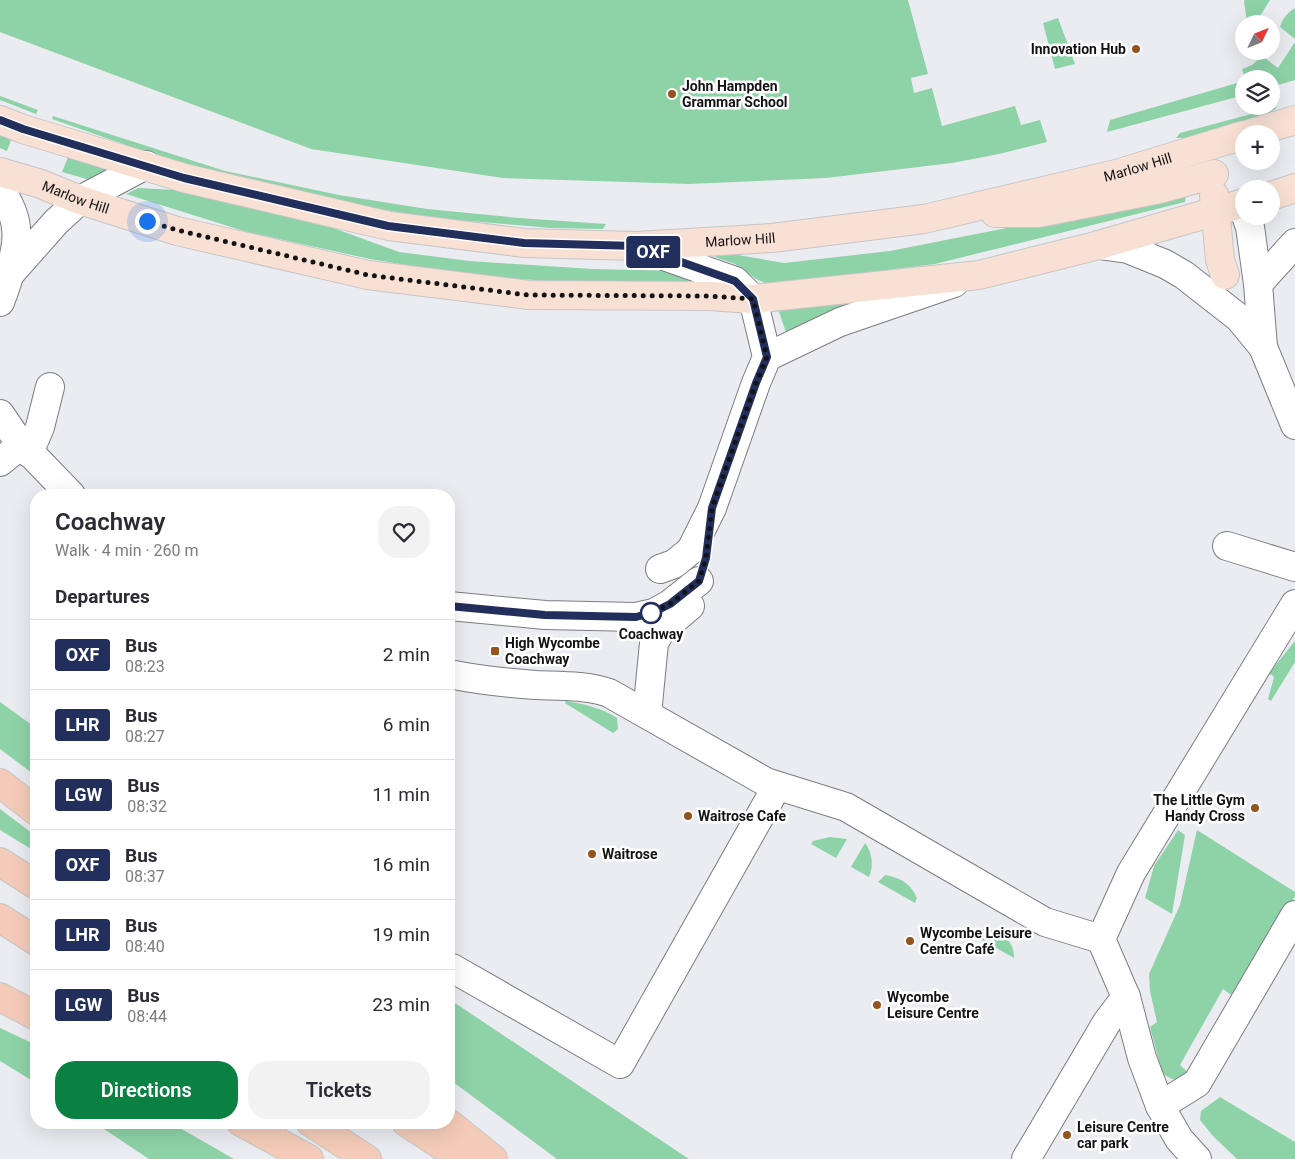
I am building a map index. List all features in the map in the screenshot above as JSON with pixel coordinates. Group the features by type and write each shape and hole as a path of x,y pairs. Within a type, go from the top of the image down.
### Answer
{"highway":[{"path":"0,783 30,806"},
{"path":"0,862 30,881"},
{"path":"0,918 30,937"},
{"path":"0,997 30,1013"},
{"path":"455,1128 493,1159"},
{"path":"253,1129 308,1159"},
{"path":"321,1129 367,1159"},
{"path":"417,1129 462,1159"}],"main road":[{"name":"Marlow Hill","path":"0,120 23,129 184,178 388,226 524,243 636,246 772,238 924,219 1116,174 1235,138"},
{"name":"Marlow Hill","path":"1278,125 1295,120"},
{"path":"949,213 1040,213 1160,189 1214,174 1235,147"},
{"name":"Marlow Hill","path":"0,172 41,184 80,200 177,230 368,275 528,295 709,296 753,299 979,275 1214,213 1235,210"},
{"path":"1214,174 1235,198"},
{"path":"1214,174 1214,213 1220,260 1225,275"},
{"path":"1280,193 1295,188"}],"street":[{"path":"9,275 56,222 80,200 146,166"},
{"path":"0,188 9,205 17,229 9,275 0,302"},
{"path":"1249,225 1258,284 1263,347"},
{"path":"1258,284 1295,243"},
{"path":"1098,245 1128,249 1165,264 1184,275 1239,318 1263,347 1294,419"},
{"path":"636,246 735,281 753,299 767,357 712,508 691,550 674,564 660,569"},
{"path":"767,357 840,322 979,275"},
{"path":"1225,275 1239,318"},
{"path":"0,462 26,449 40,427 50,387 27,412 16,418 2,417"},
{"path":"2,417 26,449 65,489"},
{"path":"647,714 654,642 660,632 690,605 697,594 706,558 712,508"},
{"path":"1226,546 1295,566"},
{"path":"455,607 545,615 636,617 654,612 670,604 699,581"},
{"path":"1197,1159 1179,1139 1160,1106 1142,1058 1126,997 1101,939 1131,873 1295,604"},
{"path":"455,675 508,682 593,688 608,693 766,782 846,807 1045,922 1101,939"},
{"path":"455,970 620,1064 777,786"},
{"path":"1160,1106 1198,1084 1295,915"},
{"path":"1026,1159 1115,1010 1126,997"}],"green space":[{"name":"John Hampden Grammar School","path":"0,0 908,0 928,74 911,78 914,93 932,88 942,126 1015,106 1021,125 1040,120 1047,142 952,163 826,178 689,184 503,178 311,149 0,32"},
{"path":"1270,0 1261,15 1246,15 1244,1"},
{"path":"1295,8 1295,39 1280,27 1282,21"},
{"path":"1058,18 1075,64 1055,69 1043,23"},
{"path":"1295,42 1295,80 1280,84 1280,70 1242,69 1252,65 1258,60 1267,60 1278,68"},
{"path":"1235,84 1235,97 1107,132 1110,120"},
{"path":"0,96 38,110 36,114 0,100"},
{"path":"1248,115 1265,115 1185,138 1176,138 1180,133"},
{"path":"53,116 225,171 339,195 427,209 606,224 603,229 551,228 435,218 354,205 213,172 143,151 52,119"},
{"path":"0,131 13,135 7,151 0,148"},
{"path":"69,155 112,170 90,180 62,172"},
{"path":"138,188 176,190 336,229 399,252 469,261 592,269 684,271 710,285 610,285 474,276 370,259 247,232 126,194"},
{"path":"1186,195 1185,202 935,264 765,283 735,264 715,257 717,255 738,255 784,263 890,251 1109,208"},
{"path":"840,302 844,305 842,310 789,333 786,332 779,312 781,308"},
{"path":"1295,641 1295,662 1271,701 1268,699 1274,677 1269,673"},
{"path":"566,701 593,707 617,718 618,729 613,733 565,703"},
{"path":"0,702 30,724 30,772 0,749"},
{"path":"0,809 30,832 30,848 0,830"},
{"path":"1178,830 1185,835 1172,914 1145,898 1154,866"},
{"path":"1197,830 1295,892 1295,896 1234,997 1223,989 1180,1065 1192,1076 1183,1084 1162,1072 1150,1027 1157,1022 1150,991 1149,974 1180,905"},
{"path":"830,837 847,839 836,858 811,844 813,841"},
{"path":"865,843 872,859 869,877 851,867"},
{"path":"885,875 896,878 908,885 917,898 915,903 878,882"},
{"path":"984,929 1005,937 1012,946 1014,958 975,936"},
{"path":"455,1003 689,1159 557,1159 455,1083"},
{"path":"0,1028 30,1042 30,1079 0,1061"},
{"path":"1220,1097 1295,1142 1295,1159 1237,1159 1213,1136 1200,1120 1201,1111"},
{"path":"104,1129 182,1129 234,1159 149,1159"}],"bus line":[{"name":"OXF","path":"0,120 23,129 184,178 388,226 524,243 636,246 735,281 753,299 767,357 712,508 706,558 699,581 670,604 654,612 636,617 545,615 455,607"}],"place":[{"name":"Innovation Hub","path":"1136,49"},
{"name":"John Hampden Grammar School","path":"672,94"},
{"name":"Coachway","path":"651,613"},
{"name":"High Wycombe Coachway","path":"495,651"},
{"name":"The Little Gym Handy Cross","path":"1255,808"},
{"name":"Waitrose Cafe","path":"688,816"},
{"name":"Waitrose","path":"592,854"},
{"name":"Wycombe Leisure Centre Café","path":"910,941"},
{"name":"Wycombe Leisure Centre","path":"877,1005"},
{"name":"Leisure Centre car park","path":"1067,1135"}],"route":[{"path":"147,221 177,230 368,275 528,295 709,296 753,299 767,357 712,508 706,558 699,581 670,604 651,613"}]}
